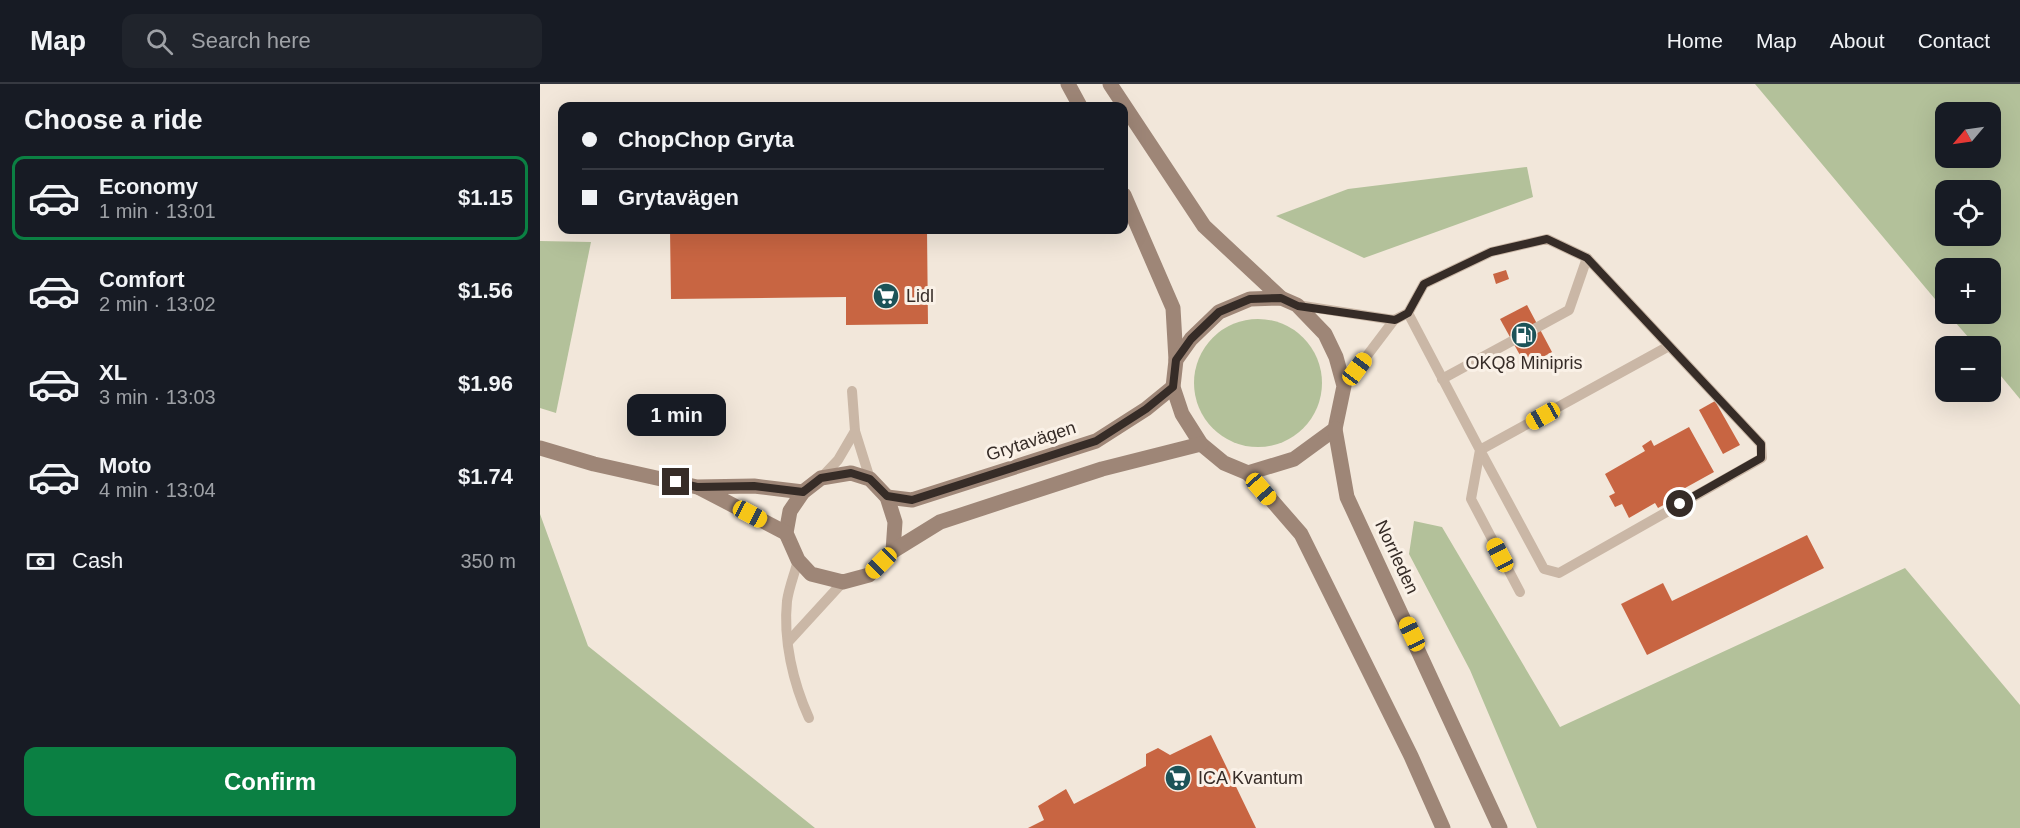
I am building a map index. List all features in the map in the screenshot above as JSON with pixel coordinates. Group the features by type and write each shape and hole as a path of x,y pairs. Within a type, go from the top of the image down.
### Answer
{"main road":[{"path":"1068,84 1078,102"},
{"path":"1110,84 1122,102"},
{"path":"1128,111 1204,226 1281,298 1298,306 1325,334 1336,357 1344,386 1335,429 1294,459 1248,473"},
{"path":"1128,204 1173,308 1176,360 1173,387 1182,414 1201,444 1224,462 1248,473 1300,534 1411,756 1443,828"},
{"path":"1176,360 1191,339 1219,312 1250,299 1281,298"},
{"name":"Grytavägen","path":"887,496 912,500 1096,441 1146,409 1173,387"},
{"name":"Norrleden","path":"1335,429 1347,497 1500,828"},
{"path":"893,550 895,522 887,496 870,479 851,473 821,478 803,492 790,511 786,533 798,560 811,574 843,582 869,575 893,550 940,522 1102,469 1201,444"},
{"path":"540,448 594,464 697,487 754,486 803,492"},
{"path":"697,487 786,533"}],"lane":[{"path":"1344,386 1395,320 1408,313 1424,284 1491,252 1547,239 1587,258 1761,444 1761,458 1558,573 1544,569 1408,313"},
{"path":"1442,379 1569,310 1587,258"},
{"path":"1298,306 1395,320"},
{"path":"1480,450 1669,346"},
{"path":"852,391 855,431 870,479"},
{"path":"821,478 838,460 855,431"},
{"path":"1480,450 1471,499 1520,592"},
{"path":"798,560 787,600 788,642 795,681 809,718"},
{"path":"788,642 843,582"}],"green space":[{"path":"1755,84 2020,84 2020,399 2001,376 2001,336 1967,336 1957,324 2001,324 2001,258 1935,258 1935,299"},
{"path":"1527,167 1533,197 1364,258 1276,216 1348,189"},
{"path":"540,241 591,242 556,413 540,408"},
{"path":"1258,319 1282,324 1303,338 1317,359 1322,383 1317,407 1303,428 1282,442 1258,447 1234,442 1213,428 1199,407 1194,383 1199,359 1213,338 1234,324"},
{"path":"540,514 588,646 815,828 540,828"},
{"path":"1414,521 1442,527 1560,727 1905,568 2020,705 2020,828 1537,828 1470,670 1409,554"}],"building":[{"path":"670,234 927,234 928,324 846,325 846,297 671,299"},
{"path":"1506,270 1509,279 1496,284 1493,274"},
{"path":"1527,305 1552,352 1526,366 1500,319"},
{"path":"1715,401 1740,445 1723,454 1699,410"},
{"path":"1689,427 1714,472 1667,498 1669,502 1658,508 1655,503 1629,518 1622,504 1615,507 1609,496 1615,493 1605,474 1645,451 1642,446 1651,440 1654,446"},
{"path":"1807,535 1824,568 1647,655 1621,604 1663,583 1672,601"},
{"name":"ICA Kvantum","path":"1211,735 1256,828 1028,828 1044,820 1038,806 1066,789 1074,804 1146,766 1146,754 1158,748 1170,755"}],"place":[{"name":"Lidl","path":"886,296"},
{"name":"OKQ8 Minipris","path":"1524,335"},
{"name":"ICA Kvantum","path":"1178,778"}],"route":[{"path":"676,482 697,487 754,486 803,492 821,478 851,473 870,479 887,496 912,500 1096,441 1146,409 1173,387 1176,360 1191,339 1219,312 1250,299 1281,298 1298,306 1395,320 1408,313 1424,284 1491,252 1547,239 1587,258 1761,444 1761,458 1680,504"}]}
